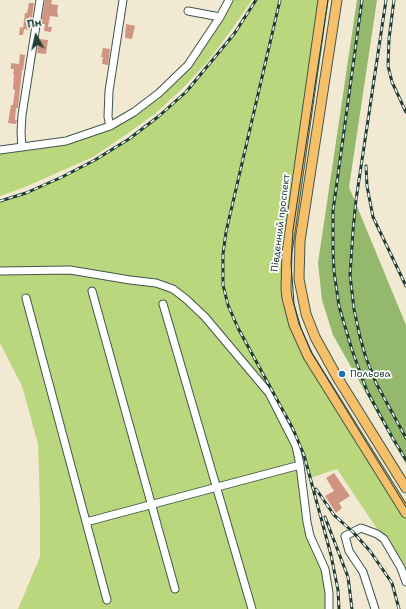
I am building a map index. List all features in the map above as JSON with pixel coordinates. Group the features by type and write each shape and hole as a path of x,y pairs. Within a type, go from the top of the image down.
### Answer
{"main road":[{"name":"Південний проспект","path":"323,0 287,253 287,298 294,325 308,356 406,513"},
{"path":"337,0 300,241 299,279 306,314 315,337 337,376 406,488"}],"street":[{"path":"22,147 22,115 40,0"},
{"path":"110,126 108,111 109,91 123,0"},
{"path":"0,150 66,141 110,126 134,112 159,93 188,65 220,17 229,0"},
{"path":"188,11 220,17"},
{"path":"0,271 70,270 156,283 174,289 206,317 269,393 296,446 307,522 310,536 325,569 329,593 329,609"},
{"path":"92,291 175,589"},
{"path":"26,298 107,600"},
{"path":"163,304 252,609"},
{"path":"86,522 300,466"},
{"path":"376,609 363,572 349,551 345,536 361,528 373,532 384,539 401,568 406,582"}],"green space":[{"path":"229,0 252,0 208,61 183,88 156,113 93,157 25,187 0,196 0,150 66,141 110,126 134,112 188,65"},
{"path":"256,0 323,0 286,271 294,325 406,513 406,582 390,548 337,469 310,478 298,442 272,392 296,446 307,522 321,559 329,609 18,609 40,557 38,444 22,386 0,343 0,201 26,193 95,160 129,139 159,116 186,92 234,34"},
{"path":"357,0 377,0 349,187 406,325 406,464 333,335 322,300 318,263"}],"building":[{"path":"45,0 52,0 51,4 58,5 58,17 50,16 48,27 52,27 51,32 44,31 45,24 41,24"},
{"path":"29,3 34,3 30,30 24,29 23,35 19,35 20,27 23,28 25,13 27,13"},
{"path":"126,24 135,26 132,39 125,38"},
{"path":"39,39 48,40 46,54 37,53"},
{"path":"103,48 110,49 108,65 102,64 103,57 101,57"},
{"path":"20,54 25,55 18,108 16,108 16,124 8,123 15,90 13,89 14,69 11,69 11,63 19,64"},
{"path":"334,473 350,496 339,503 342,508 336,513 325,496 334,491 326,478"}],"tram line":[{"path":"328,0 293,230 291,263 294,304 301,328 311,352 406,507"}],"railway":[{"path":"0,201 26,193 95,160 129,139 159,116 186,92 234,34 256,0"},
{"path":"280,0 226,232 223,254 223,285 228,305 238,328 293,429 304,455 331,555 338,590 339,609"},
{"path":"362,0 333,211 334,271 339,306 352,350 367,391 406,460"},
{"path":"386,0 356,200 350,275 354,309 366,358 376,383 406,438"},
{"path":"394,0 389,39 388,66 392,82 406,112"},
{"path":"366,166 367,186 373,217 406,286"},
{"path":"316,489 334,515 353,532 370,551 392,583 399,609"},
{"path":"325,517 348,577 352,609"}],"place":[{"name":"Польова","path":"342,374"}]}
